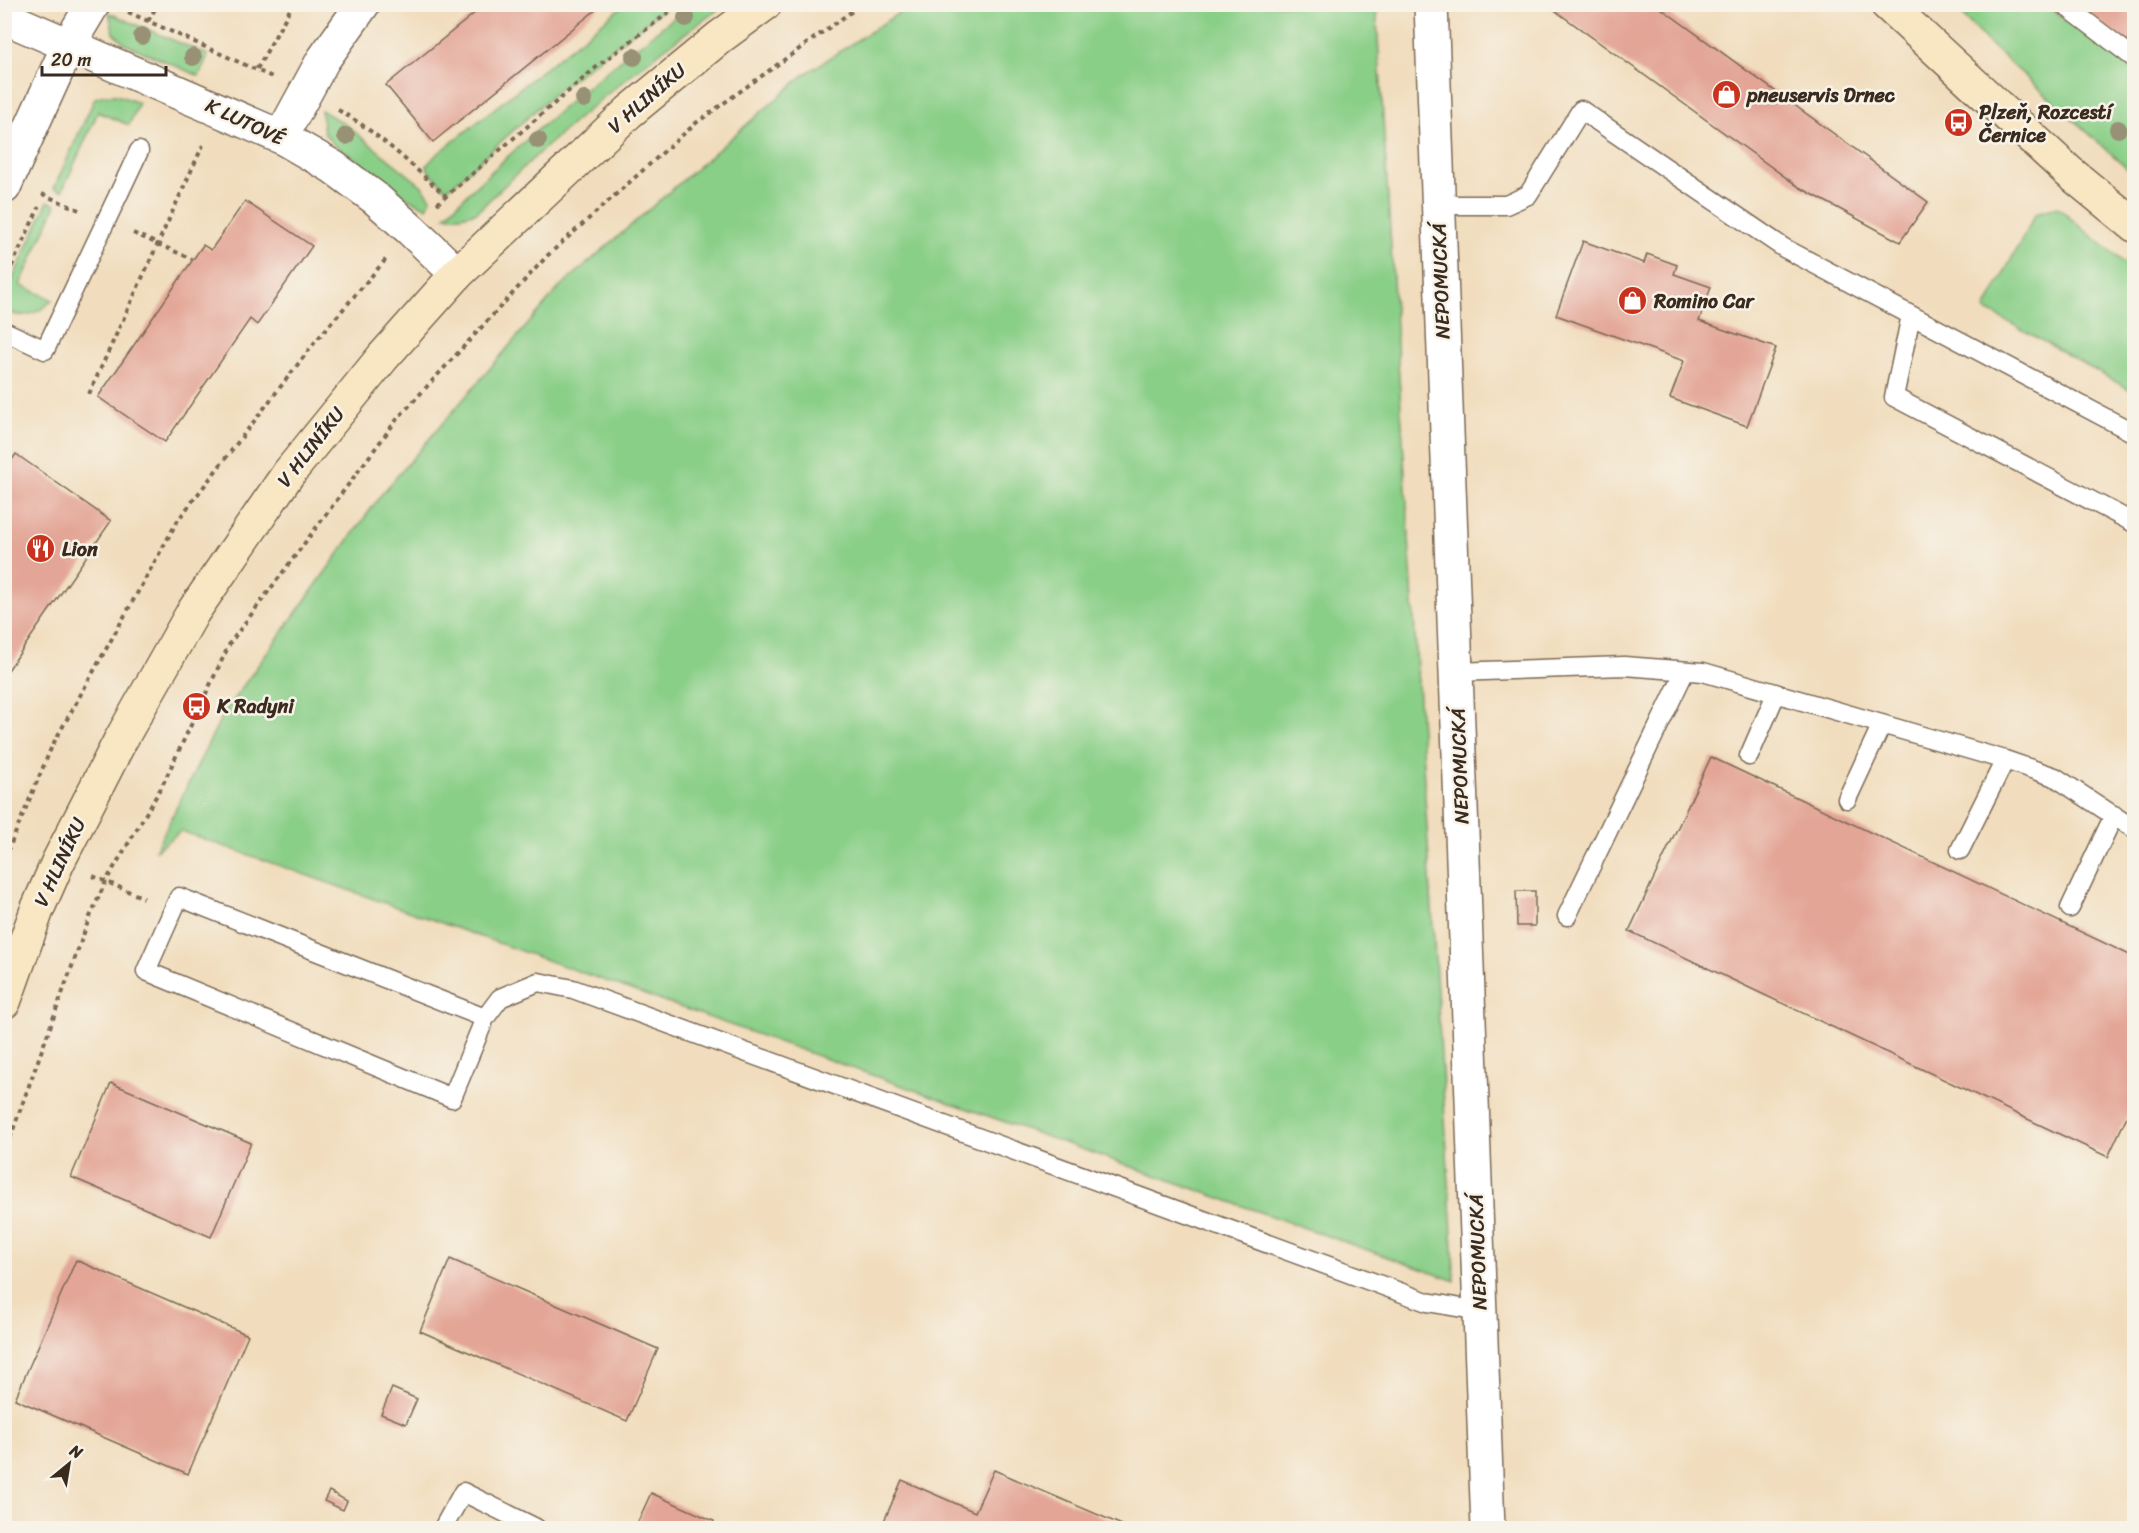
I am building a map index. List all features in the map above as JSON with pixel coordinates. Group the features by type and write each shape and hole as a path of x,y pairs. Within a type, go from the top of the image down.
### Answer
{"main road":[{"name":"V HLINÍKU","path":"4,1002 37,910 58,862 120,741 193,612 288,474 383,357 457,274 628,112 720,37 765,4"},
{"path":"1887,4 2069,172 2134,225"}],"street":[{"path":"4,187 69,44 93,4"},
{"path":"281,137 322,60 363,4"},
{"name":"NEPOMUCKÁ","path":"1431,4 1488,1528"},
{"name":"K LUTOVÉ","path":"4,16 281,137 333,167 375,198 457,274"}],"lane":[{"path":"2063,4 2134,58"},
{"path":"1439,205 1506,205 1528,195 1581,110 1784,248 2134,433"},
{"path":"4,331 45,350 139,152"},
{"path":"1911,315 1894,397 2134,523"},
{"path":"1456,672 1624,666 1703,672 2005,760 2055,777 2134,829"},
{"path":"1566,916 1685,671"},
{"path":"1749,756 1776,694"},
{"path":"1847,799 1882,724"},
{"path":"1959,849 2005,760"},
{"path":"2070,908 2114,815"},
{"path":"485,1018 179,897 146,971 452,1098 485,1018 500,998 538,982 573,989 1427,1302 1480,1311"},
{"path":"443,1528 463,1492 536,1528"}],"path":[{"path":"148,21 158,4"},
{"path":"257,70 293,4"},
{"path":"4,1155 93,909 106,881 161,788 230,643 398,418 548,255 696,123 862,4"},
{"path":"89,394 205,141"},
{"path":"4,283 44,194"},
{"path":"381,251 384,262"}],"green space":[{"path":"692,4 725,5 660,52 596,103 477,212 461,216 445,216 565,106"},
{"path":"624,5 669,5 558,90 453,185 446,189 428,170 427,165 435,156"},
{"path":"911,5 1376,5 1455,1281 181,831 155,851 223,714 381,495 560,287 805,74"},
{"path":"1953,5 2045,5 2134,71 2134,174 1987,42"},
{"path":"109,13 208,55 199,76 125,44 114,33"},
{"path":"117,95 139,103 129,125 98,112 62,191 54,188 95,98"},
{"path":"321,110 345,124 422,186 431,198 427,208 402,195 333,144 324,133"},
{"path":"48,201 56,205 20,285 53,300 31,314 12,314 5,311 5,296"},
{"path":"2057,207 2134,271 2134,392 1985,309 2036,213"}],"building":[{"path":"486,4 603,4 433,142 386,85"},
{"name":"pneuservis Drnec","path":"1546,4 1655,4 1928,202 1900,242 1799,187"},
{"path":"2076,4 2134,4 2134,48"},
{"path":"245,201 312,246 257,325 250,319 165,442 98,397 203,245 211,250"},
{"name":"Romino Car","path":"1583,241 1644,263 1647,254 1677,265 1674,274 1711,287 1699,321 1776,348 1747,426 1670,398 1684,361 1556,315"},
{"path":"16,454 111,521 4,676 4,471"},
{"path":"1711,757 2134,957 2134,1101 2108,1157 1629,931"},
{"path":"1516,891 1535,891 1535,926 1517,926"},
{"path":"111,1083 251,1143 211,1237 71,1177"},
{"path":"450,1259 658,1349 627,1421 420,1331"},
{"path":"76,1260 248,1335 188,1474 15,1399"},
{"path":"392,1388 417,1399 406,1424 381,1414"},
{"path":"994,1470 1129,1528 881,1528 902,1480 975,1512"},
{"path":"329,1491 347,1501 343,1510 324,1501"},
{"path":"651,1493 714,1521 710,1528 635,1528"}],"place":[{"name":"pneuservis Drnec","path":"1726,95"},
{"name":"Plzeň, Rozcestí Černice","path":"1958,123"},
{"name":"Romino Car","path":"1633,301"},
{"name":"Lion","path":"41,549"},
{"name":"K Radyni","path":"196,706"}]}
